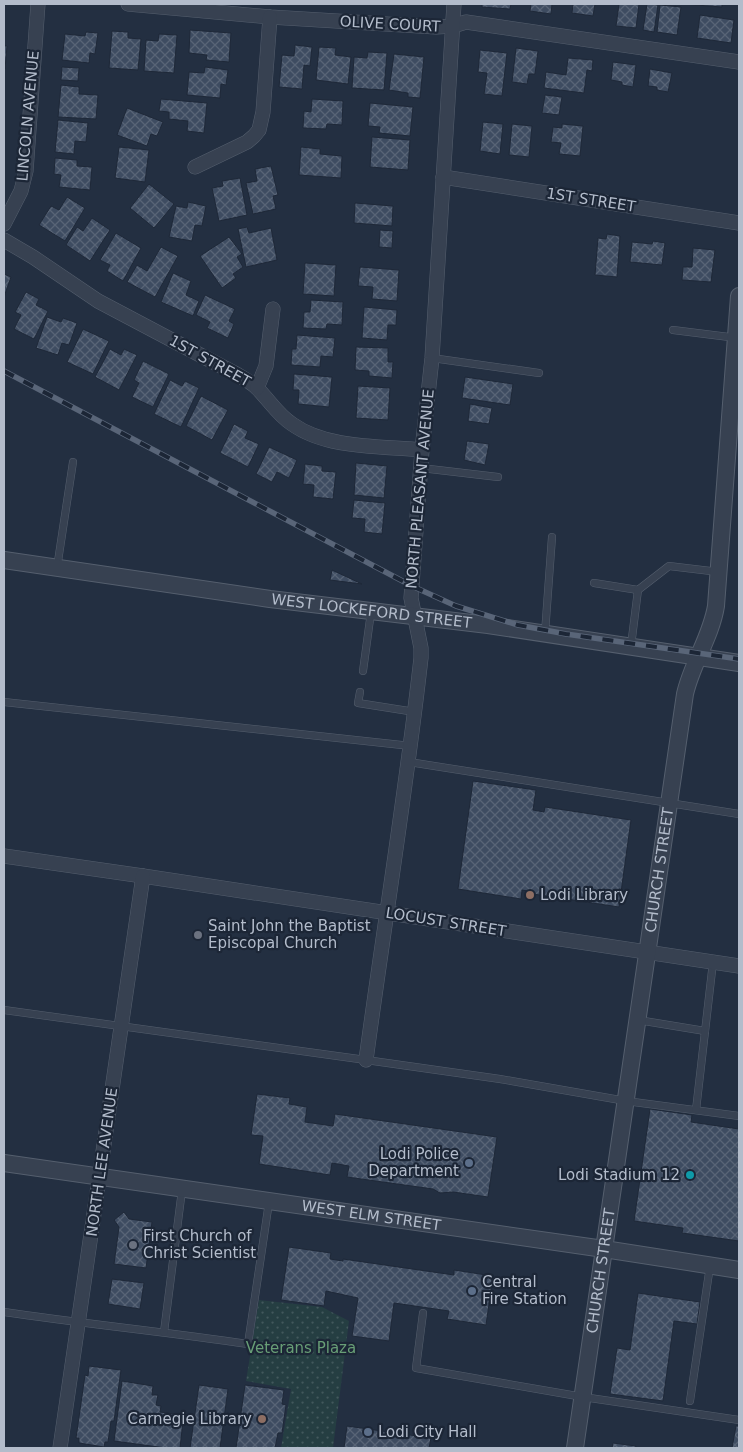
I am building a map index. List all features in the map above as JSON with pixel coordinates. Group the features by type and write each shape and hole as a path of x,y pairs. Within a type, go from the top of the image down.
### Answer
{"street":[{"name":"LINCOLN AVENUE","path":"4,224 21,192 26,171 38,4"},
{"name":"OLIVE COURT","path":"128,4 270,17 436,28 466,22 739,62"},
{"name":"NORTH PLEASANT AVENUE","path":"366,1060 409,762 421,658 421,648 411,598 422,450 432,358 454,4"},
{"path":"195,168 247,142 259,130 264,112 270,17"},
{"name":"1ST STREET","path":"443,177 739,223"},
{"name":"1ST STREET","path":"4,240 33,256 98,301 238,375 256,388 291,424 328,441 422,450"},
{"name":"CHURCH STREET","path":"576,1448 685,694 715,615 735,425 739,296"},
{"path":"256,388 266,366 273,308"},
{"name":"WEST LOCKEFORD STREET","path":"4,560 270,599 488,625 739,663"},
{"name":"LOCUST STREET","path":"4,856 739,966"},
{"name":"NORTH LEE AVENUE","path":"60,1448 143,876"},
{"name":"WEST ELM STREET","path":"4,1164 604,1249 739,1270"}],"lane":[{"path":"672,330 738,338"},
{"path":"432,358 539,373"},
{"path":"57,568 73,462"},
{"path":"421,468 498,476"},
{"path":"544,634 552,538"},
{"path":"631,647 638,590 669,566 719,572"},
{"path":"594,583 638,590"},
{"path":"363,672 372,612"},
{"path":"360,692 358,703 415,712"},
{"path":"4,702 411,746"},
{"path":"409,762 739,814"},
{"path":"696,1110 713,962"},
{"path":"4,1010 500,1079 626,1101 739,1116"},
{"path":"638,1020 705,1031"},
{"path":"164,1332 182,1190"},
{"path":"4,1312 248,1344 269,1202"},
{"path":"690,1401 710,1266"},
{"path":"423,1313 416,1368 583,1397 739,1420"}],"green space":[{"name":"Veterans Plaza","path":"259,1300 322,1307 349,1321 333,1448 281,1448 291,1389 246,1381"}],"building":[{"path":"482,4 511,4 510,9 482,7"},
{"path":"531,4 552,4 551,14 530,11"},
{"path":"573,4 595,4 593,16 572,13"},
{"path":"619,4 639,4 636,28 616,26"},
{"path":"647,4 658,5 654,32 643,30"},
{"path":"683,4 722,4 722,7"},
{"path":"660,5 681,7 677,35 657,32"},
{"path":"700,15 734,20 731,43 697,38"},
{"path":"190,30 231,33 229,62 206,60 207,55 189,53"},
{"path":"112,31 128,32 128,38 141,39 138,70 109,68"},
{"path":"86,32 98,33 95,54 90,53 89,63 62,60 65,34 85,36"},
{"path":"159,34 177,35 174,73 144,71 146,40 158,41"},
{"path":"295,45 312,47 310,66 304,65 302,89 279,87 282,55 294,56"},
{"path":"4,46 7,46 5,69 4,69"},
{"path":"319,47 336,48 335,55 351,57 348,84 316,80"},
{"path":"516,48 538,51 535,74 529,74 527,84 512,82"},
{"path":"480,50 507,53 502,96 484,94 487,73 478,72"},
{"path":"368,52 387,53 384,90 352,88 354,57 367,58"},
{"path":"394,54 424,57 420,98 408,97 408,93 389,90"},
{"path":"568,58 593,60 592,71 587,70 584,93 544,88 546,72 566,75"},
{"path":"613,62 636,65 633,87 611,80"},
{"path":"62,67 79,68 78,81 61,80"},
{"path":"205,67 228,70 226,85 221,84 220,98 187,95 189,72 204,73"},
{"path":"650,69 672,73 668,92 657,90 657,87 648,86"},
{"path":"61,85 79,87 79,94 98,95 96,119 58,117"},
{"path":"545,95 562,97 559,115 542,113"},
{"path":"161,99 207,103 204,133 187,131 188,121 169,119 169,112 159,111"},
{"path":"312,99 343,101 342,125 327,124 326,129 303,128 304,111 311,112"},
{"path":"370,103 413,107 410,136 379,133 380,127 368,126"},
{"path":"127,108 163,122 157,136 151,134 147,146 117,135"},
{"path":"58,120 88,123 86,142 75,141 74,154 55,152"},
{"path":"483,122 503,124 500,154 480,151"},
{"path":"512,124 532,126 529,157 509,155"},
{"path":"562,124 583,126 580,156 559,154 561,143 551,142 553,127 562,128"},
{"path":"372,137 410,140 408,170 370,167"},
{"path":"119,147 149,150 145,182 115,178"},
{"path":"301,147 320,149 320,154 342,156 341,178 299,175"},
{"path":"55,158 77,160 77,166 92,167 90,190 59,187 61,175 54,174"},
{"path":"271,166 278,195 273,196 276,209 253,214 246,183 257,181 255,169"},
{"path":"240,178 247,215 219,221 212,188 223,186 222,181"},
{"path":"149,184 174,204 154,228 130,208"},
{"path":"67,197 85,208 65,241 39,225 51,206 59,210"},
{"path":"188,202 206,206 202,226 195,225 192,241 169,237 176,206 187,208"},
{"path":"355,203 393,206 392,226 354,223"},
{"path":"92,218 110,230 90,261 66,245 77,227 83,231"},
{"path":"247,227 249,233 271,228 277,260 246,267 238,229"},
{"path":"380,230 393,231 392,248 379,247"},
{"path":"116,233 141,248 123,281 107,271 110,265 100,260"},
{"path":"607,234 620,236 617,277 595,275 598,238 606,239"},
{"path":"229,237 242,254 237,257 243,267 233,274 236,278 222,288 200,256"},
{"path":"653,241 665,243 662,265 630,262 632,242 652,244"},
{"path":"161,247 178,256 155,297 127,282 137,265 147,271"},
{"path":"693,248 715,250 711,282 682,280 683,267 692,267"},
{"path":"305,263 336,265 334,296 303,294"},
{"path":"360,267 399,270 397,301 372,299 373,287 358,286"},
{"path":"173,273 191,281 186,295 199,301 193,316 161,302"},
{"path":"4,274 11,277 4,297"},
{"path":"26,292 39,299 36,305 48,311 34,339 14,329 21,315 15,312"},
{"path":"205,295 235,309 229,321 234,324 228,338 207,328 210,322 196,315"},
{"path":"311,300 343,302 342,325 327,324 326,329 303,328 304,312 310,312"},
{"path":"364,307 397,310 396,325 388,325 387,340 362,338"},
{"path":"47,317 61,322 63,318 77,323 69,345 62,343 58,355 36,348"},
{"path":"83,329 109,341 93,374 67,362"},
{"path":"297,335 335,338 333,357 321,356 320,367 291,365 292,349 296,349"},
{"path":"356,347 388,348 388,362 393,362 392,378 369,376 369,371 355,370"},
{"path":"110,349 121,355 124,349 137,355 119,390 95,377"},
{"path":"143,361 169,374 153,407 132,397 139,383 134,380"},
{"path":"294,374 332,377 329,407 298,404 299,390 293,390"},
{"path":"465,377 513,384 510,405 462,398"},
{"path":"170,380 182,386 185,381 199,388 181,427 154,414"},
{"path":"358,386 390,388 388,420 356,418"},
{"path":"201,396 228,410 212,440 186,426"},
{"path":"470,404 492,408 489,424 468,421"},
{"path":"234,424 248,431 245,438 259,444 248,467 220,453"},
{"path":"467,441 489,444 485,465 464,460"},
{"path":"269,447 297,460 289,478 277,472 272,482 256,474"},
{"path":"356,463 387,466 384,498 354,495"},
{"path":"305,464 322,466 322,471 336,472 333,499 313,497 314,485 303,484"},
{"path":"354,500 385,503 382,534 364,532 365,519 352,518"},
{"path":"332,570 362,584 330,580"},
{"path":"473,781 536,790 533,810 544,812 545,807 631,820 619,907 533,894 533,892 522,890 521,899 458,889"},
{"path":"257,1094 290,1098 289,1104 307,1107 305,1122 333,1126 335,1114 497,1137 488,1197 453,1192 440,1193 433,1189 347,1177 349,1166 332,1163 330,1175 259,1164 263,1136 251,1135"},
{"name":"Lodi Stadium 12","path":"650,1109 692,1115 691,1122 739,1129 739,1241 682,1233 683,1228 634,1221"},
{"name":"First Church of Christ Scientist","path":"124,1212 129,1219 152,1222 146,1268 114,1264 119,1227 114,1220"},
{"path":"289,1247 331,1253 330,1259 343,1261 343,1259 454,1275 454,1270 493,1276 486,1325 447,1319 449,1311 394,1303 389,1341 352,1336 358,1298 326,1291 324,1306 281,1300"},
{"path":"112,1279 144,1283 140,1309 108,1304"},
{"path":"638,1293 700,1302 697,1324 674,1321 663,1401 610,1394 617,1348 630,1350"},
{"path":"89,1366 121,1370 114,1421 111,1421 108,1442 105,1442 104,1447 79,1443 79,1438 76,1438 85,1375 88,1376"},
{"path":"122,1381 153,1386 152,1395 158,1395 156,1405 161,1406 160,1412 174,1414 174,1420 183,1421 180,1448 114,1441"},
{"path":"199,1385 228,1389 220,1448 190,1448"},
{"name":"Carnegie Library","path":"245,1385 284,1390 282,1404 286,1405 282,1433 278,1433 275,1448 236,1448"},
{"name":"Lodi City Hall","path":"347,1426 431,1438 429,1448 344,1448"},
{"path":"736,1426 739,1426 739,1448 732,1448"},
{"path":"613,1443 636,1446 635,1448 612,1448"}],"railway":[{"path":"4,371 412,586 456,606 518,625 566,634 739,659"}],"place":[{"name":"Lodi Library","path":"530,895"},
{"name":"Saint John the Baptist Episcopal Church","path":"198,935"},
{"name":"Lodi Police Department","path":"469,1163"},
{"name":"Lodi Stadium 12","path":"690,1175"},
{"name":"First Church of Christ Scientist","path":"133,1245"},
{"name":"Central Fire Station","path":"472,1291"},
{"name":"Carnegie Library","path":"262,1419"},
{"name":"Lodi City Hall","path":"368,1432"}]}
